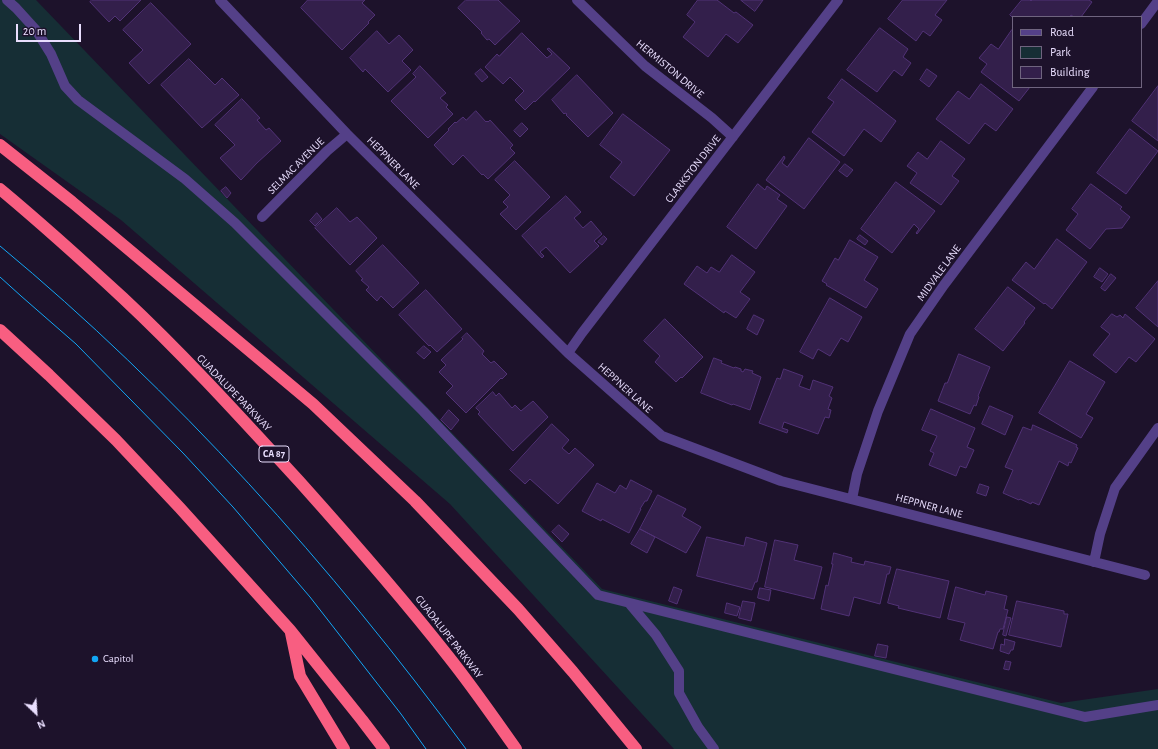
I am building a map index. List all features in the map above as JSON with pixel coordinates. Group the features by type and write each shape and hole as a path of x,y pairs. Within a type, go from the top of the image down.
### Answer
{"highway":[{"path":"0,145 72,202 313,404 415,501 518,609 573,672 636,749"},
{"name":"GUADALUPE PARKWAY","path":"0,189 53,234 124,299 192,366 259,437 397,593 450,658 516,749"},
{"path":"0,330 116,440 180,508 290,630 384,749"},
{"path":"290,630 300,676 344,749"}],"street":[{"path":"7,0 36,30 51,54 65,86 78,100 185,179 235,223 423,411 598,595 1085,717 1158,705"},
{"name":"HEPPNER LANE","path":"220,0 347,134 568,353 662,436 781,481 1145,575"},
{"name":"HERMISTON DRIVE","path":"577,0 645,66 712,118 733,137"},
{"name":"CLARKSTON DRIVE","path":"568,353 838,0"},
{"path":"1142,23 1158,1"},
{"name":"MIDVALE LANE","path":"852,499 857,474 878,411 910,334 944,285 1092,88"},
{"name":"SELMAC AVENUE","path":"262,217 327,151 347,134"},
{"path":"1094,562 1100,534 1115,488 1158,428"},
{"path":"629,603 656,635 679,671 679,693 698,727 714,749"}],"green space":[{"path":"0,0 36,0 602,589 1061,703 1158,689 1158,749 674,749 450,504 121,220 0,134"}],"building":[{"path":"92,0 141,0 120,21 115,16 109,22 90,2"},
{"path":"308,0 365,0 362,3 375,15 342,50 301,8"},
{"path":"466,0 498,0 520,21 495,45 489,39 487,40 481,33 482,32 458,8"},
{"path":"698,0 717,0 753,25 738,43 726,34 708,57 683,37 695,22 687,15"},
{"path":"741,0 763,0 755,11"},
{"path":"903,0 947,0 935,15 942,20 930,36 923,31 916,41 888,19"},
{"path":"1022,0 1089,0 1092,2 1082,16 1012,17 1010,15"},
{"path":"151,3 191,44 149,84 129,63 143,50 123,30"},
{"path":"880,28 908,49 903,57 911,63 902,76 894,70 877,92 847,70"},
{"path":"1012,30 1012,88 1029,88 1019,101 981,72 987,64 979,58 991,44 998,49"},
{"path":"377,31 389,44 399,35 413,50 402,61 411,70 388,92 365,69 363,72 350,58"},
{"path":"522,33 547,58 552,54 547,49 549,48 570,68 525,110 515,100 524,91 510,77 503,84 485,67 497,54 499,56"},
{"path":"189,59 215,85 222,78 239,95 202,128 161,85"},
{"path":"420,66 446,93 440,98 448,105 446,107 453,114 428,138 391,101 416,77 413,74"},
{"path":"481,69 488,77 482,82 475,74"},
{"path":"927,69 937,76 929,87 920,80"},
{"path":"577,75 613,113 588,137 552,100"},
{"path":"842,79 896,121 881,142 864,129 844,156 812,132 834,102 828,98"},
{"path":"981,84 1013,109 996,131 985,123 969,144 936,119 958,91 969,99"},
{"path":"1158,86 1158,141 1132,121"},
{"path":"242,99 260,118 257,120 266,130 269,128 281,141 241,180 220,158 235,145 215,125"},
{"path":"476,111 486,122 490,120 513,145 510,148 515,153 488,179 483,174 482,175 463,155 453,165 434,145 455,122 456,123 463,117 466,120"},
{"path":"623,114 670,150 634,196 610,177 622,162 600,145"},
{"path":"522,123 528,129 520,137 514,131"},
{"path":"1130,129 1158,151 1126,194 1097,173"},
{"path":"809,138 840,162 804,209 766,180 784,156 785,158 782,163 787,167"},
{"path":"941,141 965,159 952,176 959,181 941,205 910,183 917,173 907,166 918,152 927,159"},
{"path":"515,161 550,197 516,230 500,214 508,207 503,202 510,195 495,180"},
{"path":"845,164 853,170 847,177 839,171"},
{"path":"896,182 935,211 917,234 916,233 919,229 914,224 892,253 861,229"},
{"path":"758,184 765,190 767,186 780,195 777,199 787,206 756,249 727,227"},
{"path":"1091,184 1122,207 1120,209 1130,217 1122,228 1106,229 1090,249 1066,230 1078,214 1072,209"},
{"path":"226,187 231,193 227,198 221,191"},
{"path":"566,196 581,212 574,218 583,228 591,221 602,234 594,241 599,246 570,273 546,247 540,252 544,256 542,258 522,236"},
{"path":"337,208 350,222 357,217 377,238 350,265 315,228"},
{"path":"317,213 322,219 315,226 310,221"},
{"path":"860,235 868,241 865,245 857,239"},
{"path":"604,236 607,239 602,245 598,242"},
{"path":"1057,239 1087,262 1052,309 1012,280 1026,262 1034,269"},
{"path":"850,240 878,257 864,280 878,289 866,308 826,285 827,284 822,281 835,258 838,260"},
{"path":"383,245 419,283 393,308 381,296 377,301 366,290 369,287 361,280 363,279 356,271"},
{"path":"732,255 755,272 740,292 750,299 736,318 725,311 724,313 684,284 697,266 707,273 711,267 719,272"},
{"path":"1100,268 1108,274 1102,282 1094,277"},
{"path":"1111,274 1116,278 1105,291 1101,288"},
{"path":"1158,281 1158,327 1136,308"},
{"path":"1008,287 1035,308 1003,351 975,329"},
{"path":"426,290 462,329 437,352 430,345 429,346 399,315"},
{"path":"830,298 862,317 848,342 841,338 830,356 818,349 813,359 800,352"},
{"path":"1112,314 1117,317 1120,315 1123,318 1125,314 1155,339 1136,362 1129,357 1116,373 1093,355 1110,334 1101,327"},
{"path":"754,315 764,320 757,335 747,329"},
{"path":"665,319 703,357 676,382 655,362 660,356 644,341"},
{"path":"467,333 484,351 482,354 491,363 494,361 507,374 502,379 501,378 466,413 446,393 453,386 439,372 446,365 441,360 463,339 462,338"},
{"path":"424,346 431,352 424,359 417,353"},
{"path":"959,354 990,367 978,396 976,406 974,405 970,414 938,401"},
{"path":"714,358 722,361 721,363 741,369 743,372 745,369 753,371 752,373 761,377 750,410 701,393"},
{"path":"1070,361 1105,382 1086,414 1093,418 1081,438 1039,413"},
{"path":"784,369 803,376 799,386 810,390 813,380 833,387 829,396 832,398 828,409 831,410 829,418 825,417 818,434 784,422 782,428 788,430 787,433 759,423 777,378 780,379"},
{"path":"493,392 496,396 499,393 512,408 515,405 521,411 533,401 548,417 513,451 478,414 480,412 476,408"},
{"path":"990,406 1013,416 1005,435 982,424"},
{"path":"931,409 975,428 967,447 974,450 966,468 960,466 956,476 929,465 934,453 930,451 937,436 922,430"},
{"path":"449,410 459,420 451,430 441,420"},
{"path":"552,424 569,440 562,448 569,454 575,448 594,465 558,504 530,479 525,484 510,470"},
{"path":"1033,425 1077,445 1076,447 1078,448 1068,466 1059,461 1039,505 1032,502 1031,504 1020,499 1019,500 1003,493 1013,470 1005,467 1023,427 1031,430"},
{"path":"631,480 652,491 647,501 645,501 640,509 629,533 602,519 601,521 582,511 597,483 615,493 620,485 626,489"},
{"path":"980,484 989,487 986,496 977,493"},
{"path":"658,495 686,509 682,516 701,527 686,553 640,529"},
{"path":"559,525 569,534 562,542 552,532"},
{"path":"640,529 655,537 647,553 631,544"},
{"path":"707,537 744,546 746,537 767,543 757,582 755,582 752,590 697,576"},
{"path":"775,540 798,545 794,560 822,567 814,599 765,587"},
{"path":"834,553 852,558 851,562 864,565 865,561 891,567 889,574 887,574 880,604 854,597 849,616 821,609 826,585 828,586"},
{"path":"897,569 949,581 940,618 898,608 899,606 888,603"},
{"path":"674,587 682,590 677,604 669,601"},
{"path":"956,587 985,595 986,591 1007,596 1004,609 1008,610 1003,629 1000,629 998,632 993,649 960,640 965,623 948,619"},
{"path":"760,588 771,590 769,601 758,598"},
{"path":"743,601 755,603 751,621 739,618"},
{"path":"1017,601 1064,611 1064,614 1068,614 1061,647 1009,635"},
{"path":"727,603 740,607 737,616 725,613"},
{"path":"1007,617 1011,618 1006,636 1003,635"},
{"path":"1005,639 1015,642 1013,650 1011,650 1009,654 1000,651 1001,644 1004,645"},
{"path":"878,644 888,646 886,658 875,656"},
{"path":"1006,661 1011,662 1009,670 1004,669"}],"tram line":[{"path":"0,246 65,302 128,360 248,483 306,548 361,614 415,681 466,749"},
{"path":"0,277 76,344 183,453 233,507 310,597 401,714 426,749"}],"place":[{"name":"Capitol","path":"95,659"}]}
